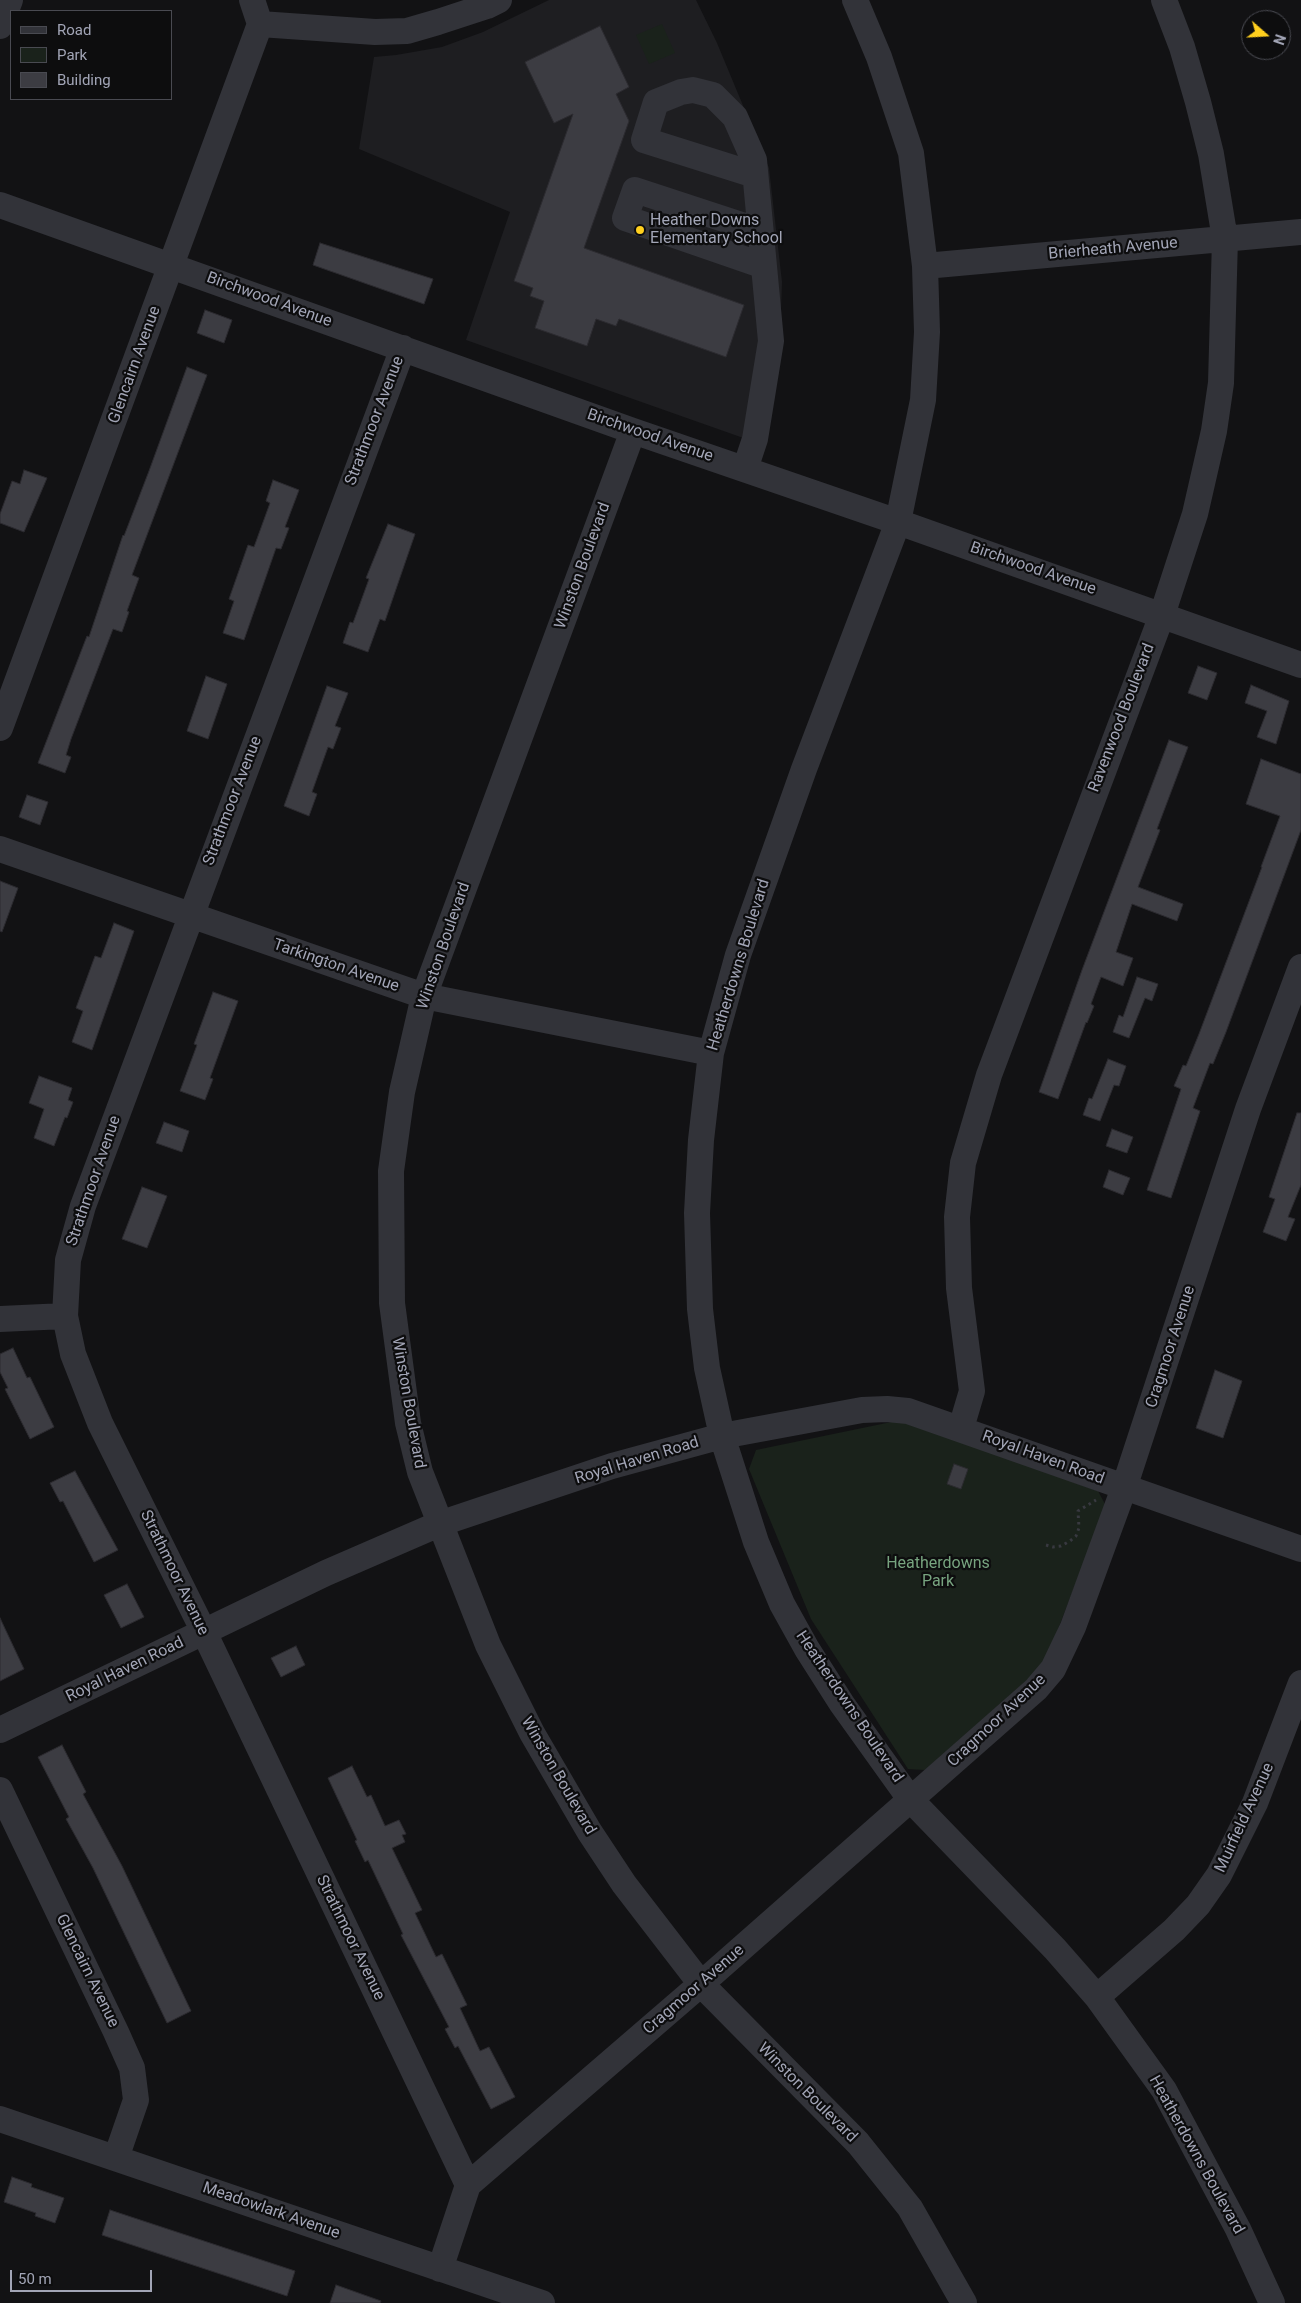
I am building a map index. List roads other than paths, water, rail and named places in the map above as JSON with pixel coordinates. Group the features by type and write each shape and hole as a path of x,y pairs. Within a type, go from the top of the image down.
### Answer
{"street":[{"path":"0,26 10,0"},
{"path":"256,12 375,32 407,30 438,22 487,6 498,0"},
{"name":"Heatherdowns Boulevard","path":"855,0 878,57 911,153 925,266 927,332 923,400 898,522 804,769 748,927 710,1053 701,1140 697,1222 700,1309 707,1368 722,1436 756,1542 782,1604 807,1649 842,1704 910,1799 1055,1949 1097,1997 1164,2090 1238,2229 1272,2303"},
{"name":"Ravenwood Boulevard","path":"961,1428 972,1391 959,1288 957,1217 963,1163 989,1075 1162,615 1195,514 1214,431 1221,383 1224,240 1211,154 1198,102 1182,46 1164,0"},
{"name":"Glencairn Avenue","path":"0,728 172,265 256,12"},
{"path":"745,469 755,439 771,342 771,324 755,175"},
{"path":"760,231 635,190 625,218 764,266"},
{"name":"Birchwood Avenue","path":"0,205 633,431 898,522 1301,665"},
{"name":"Brierheath Avenue","path":"925,266 1301,232"},
{"name":"Strathmoor Avenue","path":"403,348 83,1206 68,1260 64,1316 73,1354 100,1423 204,1632 468,2185"},
{"name":"Winston Boulevard","path":"633,431 424,996 402,1092 394,1142 390,1214 392,1302 408,1423 420,1472 488,1645 532,1733 589,1831 619,1876 700,1984 858,2143 910,2208 964,2303"},
{"name":"Tarkington Avenue","path":"0,849 424,996 710,1053"},
{"name":"Cragmoor Avenue","path":"468,2185 1036,1689 1053,1669 1072,1627 1124,1488 1248,1109 1301,967"},
{"path":"0,1319 64,1316"},
{"name":"Royal Haven Road","path":"0,1730 342,1565 439,1524 612,1466 722,1436 862,1410 887,1409 908,1411 961,1428 1124,1488 1301,1549"},
{"name":"Muirfield Avenue","path":"1097,1997 1174,1930 1198,1905 1219,1875 1255,1803 1301,1683"},
{"name":"Glencairn Avenue","path":"0,1790 132,2068 136,2100 116,2158"},
{"name":"Meadowlark Avenue","path":"0,2119 542,2303"},
{"path":"440,2269 468,2185"}],"place":[{"name":"Heather Downs Elementary School","path":"640,230"}],"park label":[{"name":"Heatherdowns Park","path":"938,1573"}]}
